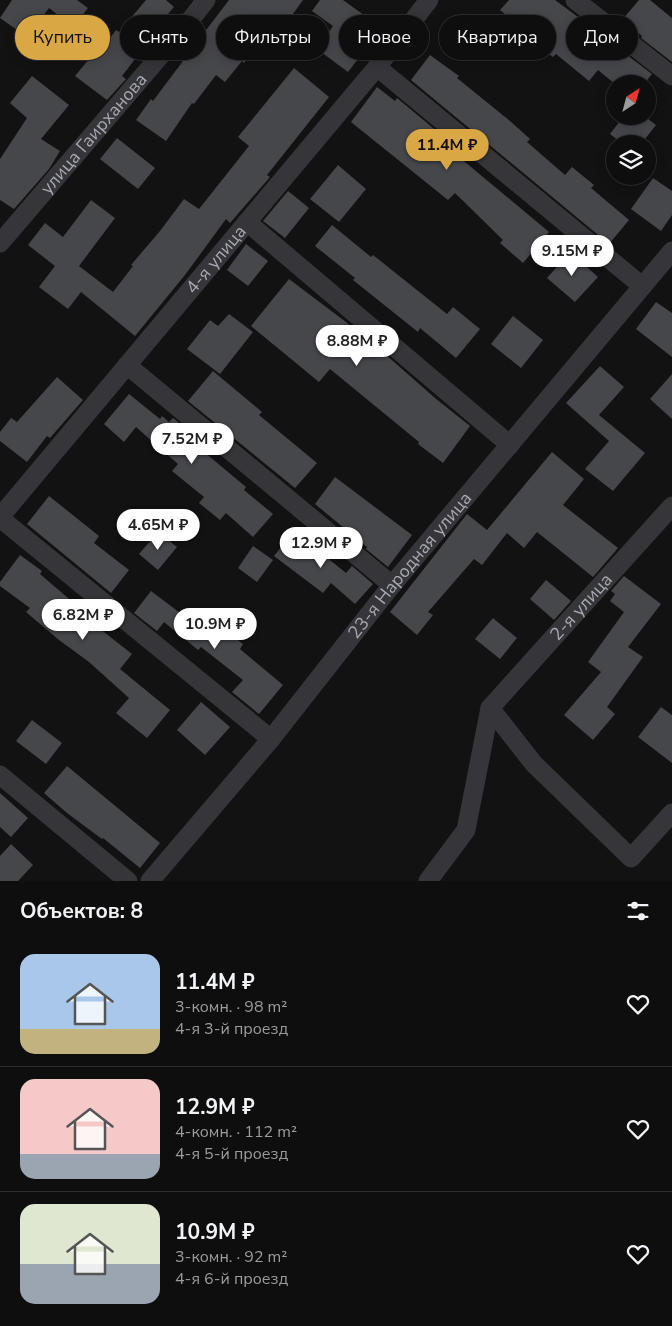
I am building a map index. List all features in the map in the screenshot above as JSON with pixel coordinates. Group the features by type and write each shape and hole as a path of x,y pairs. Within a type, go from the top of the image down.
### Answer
{"street":[{"name":"улица Гаирханова","path":"0,243 206,0"},
{"name":"4-я улица","path":"0,518 377,67 429,0"},
{"path":"575,0 672,76"},
{"path":"377,67 642,286"},
{"path":"247,222 510,445"},
{"name":"23-я Народная улица","path":"150,881 271,739 392,585 672,251"},
{"path":"127,365 392,585"},
{"name":"2-я улица","path":"490,708 672,506"},
{"path":"0,518 271,739"},
{"path":"490,708 534,764 631,858 672,813"},
{"path":"428,881 466,830 490,708"},
{"path":"0,775 128,881"}],"building":[{"path":"12,0 77,0 88,8 82,15 58,15 49,8 44,15 15,15 15,29 0,18"},
{"path":"146,0 166,0 174,7 167,15 133,15"},
{"path":"229,0 303,0 292,15 218,15"},
{"path":"320,0 343,0 364,15 339,15 339,60 357,60 348,72 329,58 329,32 333,26 329,23 329,15 318,15 312,11"},
{"path":"509,0 555,0 575,15 566,15 566,60 634,60 652,74 606,75 606,77 598,70 589,81 556,54 556,15 506,15 500,10"},
{"path":"639,0 650,0 672,18 672,62 641,38 642,36 638,33 638,15 626,15"},
{"path":"216,17 216,60 246,60 244,63 242,61 225,82 216,75 194,104 192,103 166,141 136,120 184,60 206,60 206,30"},
{"path":"116,30 120,31 120,60 134,60 122,76 126,79 107,100 75,76 88,60 110,60 110,38"},
{"path":"430,55 459,76 457,78 510,121 530,139 527,142 565,175 572,167 594,185 591,188 629,220 609,244 411,80 426,60 429,60"},
{"path":"294,68 329,97 267,175 270,177 230,223 226,219 185,275 135,336 81,292 68,309 39,287 55,266 28,245 45,223 63,237 91,200 115,218 79,266 113,292 133,266 131,265 184,199 199,209 249,146 238,137"},
{"path":"32,76 69,105 41,139 60,151 49,169 14,209 0,200 0,159 27,118 10,103"},
{"path":"377,87 395,101 397,98 439,133 435,137 549,232 523,263 500,243 503,240 455,193 448,200 351,122"},
{"path":"617,125 656,125 648,135 610,134"},
{"path":"117,138 155,168 138,189 100,159"},
{"path":"338,165 366,189 339,222 310,199"},
{"path":"656,180 672,191 672,215 661,231 631,209 648,185 656,185"},
{"path":"288,191 309,208 285,238 263,221"},
{"path":"332,225 447,314 453,307 480,329 456,358 420,328 418,332 353,280 355,278 315,246"},
{"path":"246,244 268,261 248,286 227,270"},
{"path":"570,252 598,277 575,302 547,278"},
{"path":"289,279 346,322 375,350 377,347 470,426 443,463 330,369 319,382 251,326"},
{"path":"656,302 672,313 672,357 636,329"},
{"path":"229,314 253,332 220,374 187,349 210,320 218,326"},
{"path":"513,316 543,340 521,368 491,344"},
{"path":"600,366 624,387 599,415 645,453 613,491 585,469 609,441 566,403"},
{"path":"213,371 262,412 259,415 317,463 295,488 188,401"},
{"path":"672,374 672,419 650,399"},
{"path":"57,377 83,400 50,438 47,436 27,462 0,441 0,432 11,418 17,422"},
{"path":"129,394 160,419 162,416 169,422 173,418 195,436 191,441 246,487 244,490 273,514 253,537 226,513 220,520 199,503 204,497 172,471 178,464 136,427 124,442 104,424"},
{"path":"552,452 584,479 563,505 618,548 593,577 537,532 524,548 507,533 482,565 474,559 428,612 433,615 417,635 390,612 467,514 487,530"},
{"path":"335,477 412,535 388,567 315,504"},
{"path":"49,496 99,536 94,543 129,570 111,593 27,524"},
{"path":"294,531 346,573 352,566 373,584 355,604 331,583 323,593 274,556"},
{"path":"158,532 177,547 158,570 139,554"},
{"path":"253,546 273,560 257,582 238,568"},
{"path":"20,555 42,571 40,574 75,604 72,607 132,654 120,669 170,710 147,738 116,713 129,698 89,662 26,612 30,608 0,586 0,582"},
{"path":"624,576 661,604 628,647 643,657 607,707 615,714 593,740 564,715 601,672 588,662 624,612 610,601 615,594 611,591"},
{"path":"546,580 571,601 554,620 530,599"},
{"path":"151,591 192,622 197,616 218,633 223,628 243,644 240,649 283,685 259,714 232,692 243,680 201,647 198,650 164,622 157,631 134,613"},
{"path":"493,618 517,638 500,659 475,639"},
{"path":"201,702 230,727 205,755 177,730"},
{"path":"661,707 672,715 672,763 638,737"},
{"path":"32,720 62,743 46,764 16,741"},
{"path":"67,766 160,843 140,868 103,838 67,813 44,793"},
{"path":"0,793 28,818 11,837 0,827"},
{"path":"11,844 33,865 18,881 0,881 0,856"}]}
